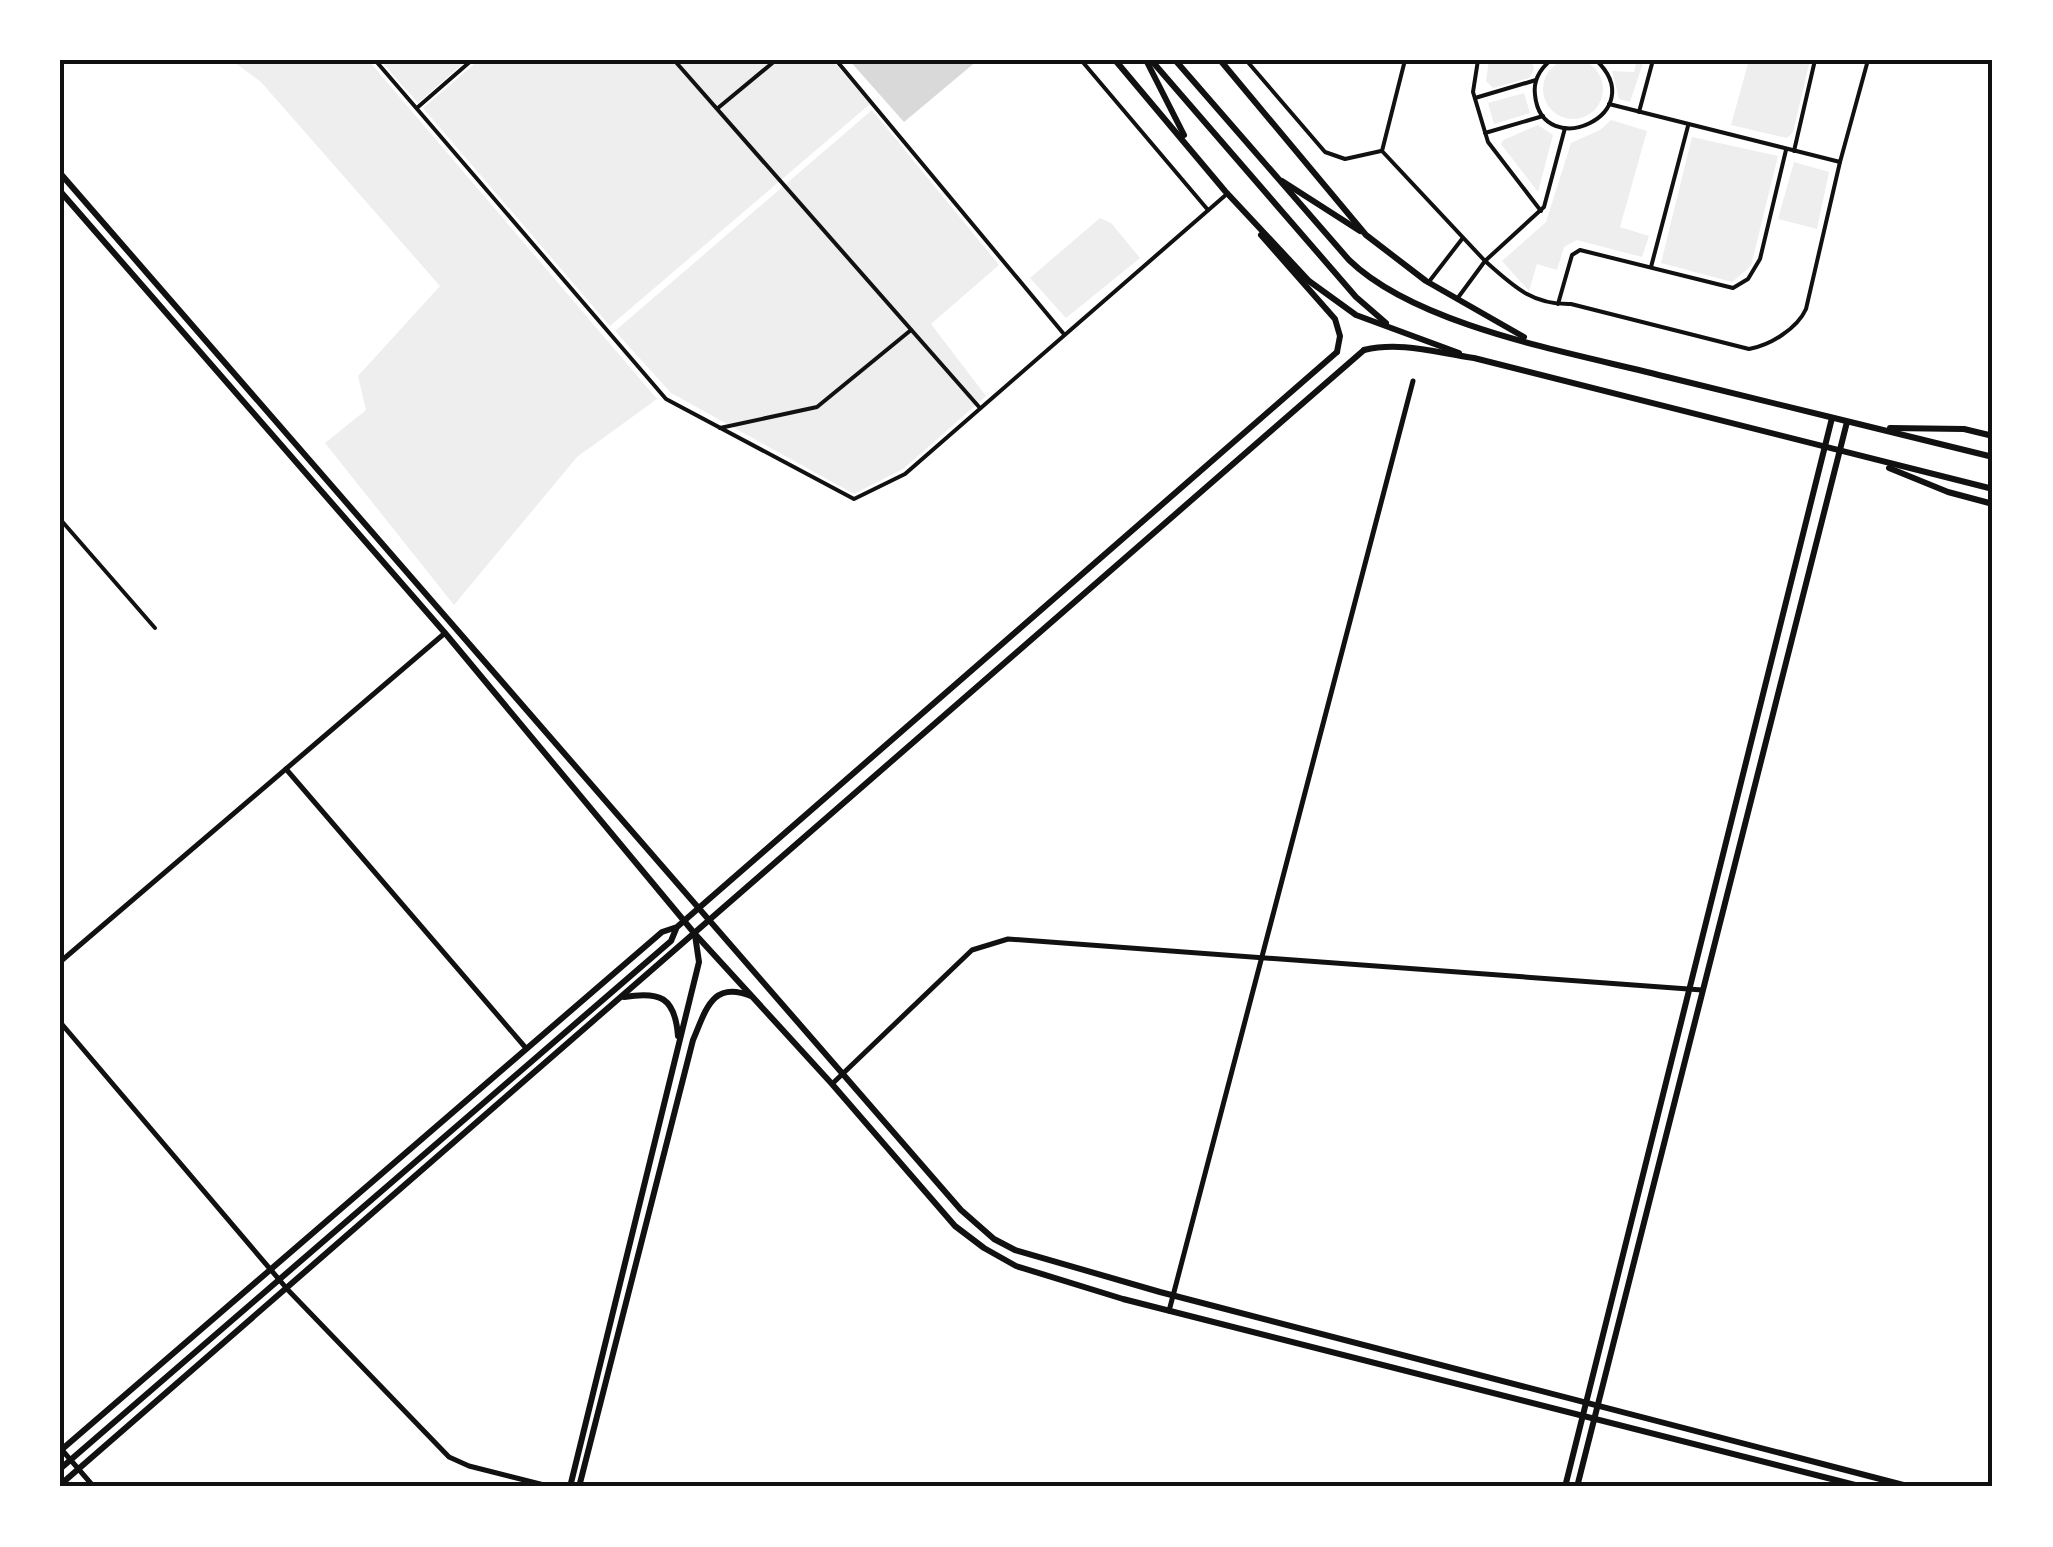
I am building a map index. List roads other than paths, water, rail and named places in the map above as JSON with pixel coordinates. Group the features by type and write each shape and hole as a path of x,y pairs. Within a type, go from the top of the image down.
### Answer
{"main road":[{"path":"1116,60 1228,194 1308,280 1338,304 1364,318 1474,358"},
{"path":"1148,60 1189,146"},
{"path":"1148,60 1356,297 1396,330"},
{"path":"1176,60 1349,260 1383,289 1430,312 1538,345 1993,457"},
{"path":"1220,60 1366,234"},
{"path":"60,174 708,922 961,1210 994,1239 1051,1262 1173,1296 1911,1487"},
{"path":"1274,176 1366,234 1428,282 1538,345"},
{"path":"60,191 445,632 695,934 945,1215 984,1248 1016,1266 1169,1311 1863,1487"},
{"path":"60,1469 671,941 677,928 696,908 813,811 1337,352 1340,336 1336,319 1239,206"},
{"path":"60,1485 1364,350 1401,346 1474,358 1839,450 1948,492 1993,504"},
{"path":"1565,1487 1832,418"},
{"path":"1576,1487 1847,422"},
{"path":"1878,428 1964,429 1993,436"},
{"path":"1870,460 1993,489"},
{"path":"60,1450 524,1047 662,932 677,928"},
{"path":"570,1487 699,962 695,934"},
{"path":"578,1487 693,1040 706,1010 720,993 738,990 752,996"},
{"path":"622,997 654,994 666,1002 676,1022 677,1052"}],"street":[{"path":"375,60 666,399 854,499 905,474 1228,194"},
{"path":"418,108 472,60"},
{"path":"674,60 980,408"},
{"path":"717,109 776,60"},
{"path":"836,60 1064,335"},
{"path":"1081,60 1208,210"},
{"path":"1246,60 1325,152 1345,159 1382,151"},
{"path":"1382,151 1406,60"},
{"path":"1478,60 1474,98 1488,142 1541,212"},
{"path":"1547,61 1536,80 1536,102 1544,115 1565,128 1576,129 1596,121 1609,104 1610,78 1596,60"},
{"path":"1639,112 1653,60"},
{"path":"1794,151 1815,60"},
{"path":"1382,151 1463,238 1528,297 1571,304 1748,349 1759,347 1800,323 1806,310 1868,60"},
{"path":"1474,98 1536,80"},
{"path":"1609,104 1840,162"},
{"path":"1485,133 1544,115"},
{"path":"1650,266 1688,126"},
{"path":"1458,299 1486,261 1541,212 1565,128"},
{"path":"1558,304 1572,254 1580,250 1733,288 1748,279 1760,259 1786,150"},
{"path":"1428,282 1463,238"},
{"path":"720,428 817,407 911,330"},
{"path":"1169,1311 1413,381"},
{"path":"60,519 155,628"},
{"path":"60,962 445,632"},
{"path":"286,769 524,1047"},
{"path":"832,1084 972,950 1008,939 1702,990"},
{"path":"60,1022 270,1270 448,1457 552,1487"},
{"path":"60,1450 94,1487"}]}
